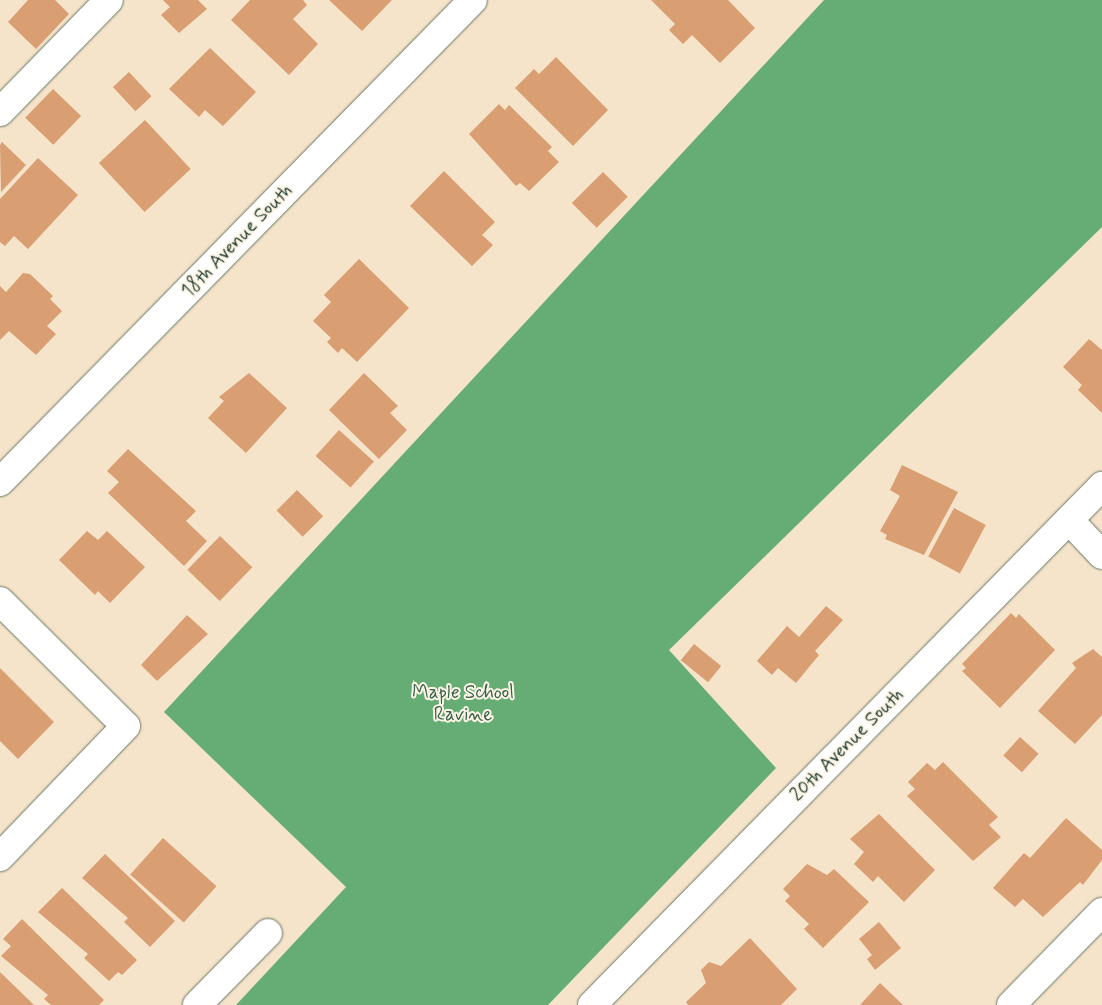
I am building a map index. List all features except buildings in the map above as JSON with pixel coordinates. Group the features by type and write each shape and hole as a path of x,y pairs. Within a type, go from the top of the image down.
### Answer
{"street":[{"path":"0,112 109,0"},
{"name":"18th Avenue South","path":"0,482 473,0"},
{"name":"20th Avenue South","path":"592,1005 1102,486"},
{"path":"1069,520 1102,555"},
{"path":"0,601 126,726 0,857"},
{"path":"1011,1005 1102,912"},
{"path":"197,1005 268,933"}],"green space":[{"name":"Maple School Ravine","path":"824,0 1102,0 1102,227 669,650 776,768 548,1005 236,1005 346,887 164,712"}]}
